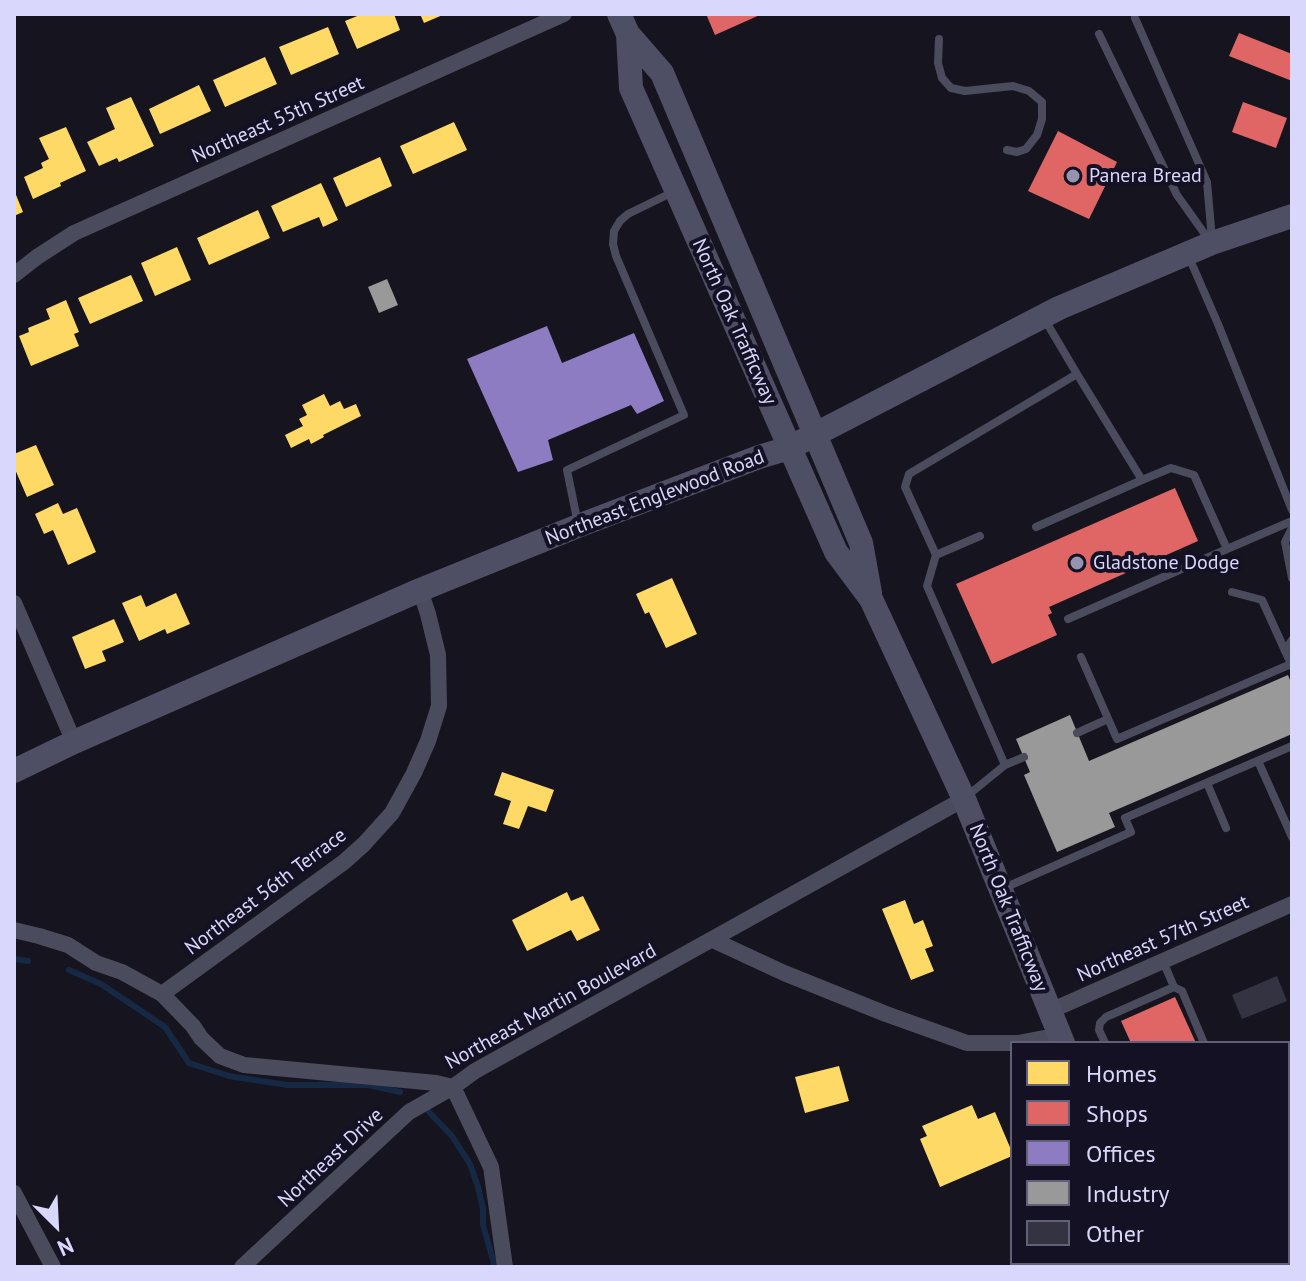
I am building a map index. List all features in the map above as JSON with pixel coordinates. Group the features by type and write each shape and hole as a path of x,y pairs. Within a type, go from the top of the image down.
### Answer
{"main road":[{"name":"North Oak Trafficway","path":"624,24 631,88 836,552 871,599 964,799 1061,1039"},
{"name":"North Oak Trafficway","path":"624,24 662,73 861,543 871,599"},
{"name":"Northeast Englewood Road","path":"14,771 420,590 578,526 789,448 1042,316 1212,243 1292,216"}],"street":[{"name":"Northeast 55th Street","path":"14,275 74,233 564,14"},
{"name":"Northeast 56th Terrace","path":"162,994 344,862 392,813 414,773 439,706 438,655 420,590"},
{"path":"14,603 74,742"},
{"name":"Northeast Martin Boulevard","path":"14,930 68,945 96,963 122,972 162,994 220,1056 244,1065 453,1087 475,1071 964,799"},
{"name":"Northeast 57th Street","path":"1050,1011 1292,904"},
{"path":"713,940 813,985 967,1043 1010,1043"},
{"path":"1040,1041 1061,1039"},
{"path":"453,1087 491,1167 505,1267"},
{"name":"Northeast Drive","path":"242,1267 409,1112 453,1087"},
{"path":"14,1193 53,1267"}],"lane":[{"path":"1135,18 1207,182 1212,243"},
{"path":"1099,34 1177,195 1212,243"},
{"path":"939,39 938,63 942,78 951,88 965,91 1013,86 1029,91 1042,102 1042,119 1037,135 1026,149 1017,152 1007,150"},
{"path":"578,526 567,470 684,415 613,244 614,231 628,214 676,191"},
{"path":"1187,254 1292,510"},
{"path":"1042,316 1142,480"},
{"path":"1005,765 927,586 936,555 905,487 909,474 1077,374"},
{"path":"1036,527 1171,468 1194,475 1227,549"},
{"path":"1068,619 1292,521"},
{"path":"1292,528 1285,542 1292,578"},
{"path":"936,555 980,536"},
{"path":"1081,657 1117,739 1291,665 1262,600 1232,592"},
{"path":"1285,651 1292,640"},
{"path":"1077,733 1108,719"},
{"path":"1001,890 1131,832 1125,818 1292,746"},
{"path":"964,799 1005,765 1024,757"},
{"path":"1258,761 1292,837"},
{"path":"1207,783 1226,828"},
{"path":"1162,961 1174,987 1182,991 1203,1041"},
{"path":"1104,1041 1099,1030 1100,1023 1106,1017 1174,987"}],"building: Homes":[{"path":"362,14 394,14 400,30 357,49 345,21"},
{"path":"420,14 445,14 424,23"},
{"path":"328,27 339,54 291,75 279,47"},
{"path":"265,57 277,84 225,107 213,80"},
{"path":"199,85 211,111 160,134 149,109"},
{"path":"131,97 154,146 119,162 117,158 99,166 87,142 115,129 106,108"},
{"path":"454,122 467,150 413,174 400,146"},
{"path":"66,127 86,171 33,199 24,177 43,168 41,163 49,159 39,138"},
{"path":"380,157 392,186 346,207 333,178"},
{"path":"321,183 338,220 323,227 319,217 283,232 271,206"},
{"path":"14,190 23,212 14,216"},
{"path":"258,210 270,238 209,265 197,238"},
{"path":"177,247 191,280 155,296 141,263"},
{"path":"131,275 143,301 90,324 78,298"},
{"path":"66,300 79,332 74,334 79,346 31,366 19,336 29,332 28,328 50,319 46,309"},
{"path":"324,394 330,406 340,401 344,409 356,404 361,416 311,444 309,439 291,448 285,435 303,426 299,419 307,415 302,405"},
{"path":"36,445 54,485 27,497 14,467 14,454"},
{"path":"58,503 63,514 77,508 96,552 68,565 53,530 44,534 35,514"},
{"path":"672,578 697,634 666,648 649,612 645,614 636,594"},
{"path":"176,593 190,624 167,634 165,629 139,641 122,603 141,595 146,607"},
{"path":"114,619 124,642 102,651 106,661 85,669 72,637"},
{"path":"502,772 554,790 546,812 528,806 519,829 503,824 511,801 494,795"},
{"path":"567,892 571,901 583,896 600,930 577,941 571,930 527,951 512,920"},
{"path":"905,900 914,924 923,920 933,946 925,949 934,971 911,980 882,909"},
{"path":"839,1066 849,1101 805,1113 795,1077"},
{"path":"972,1105 978,1119 995,1112 1010,1147 1010,1157 940,1187 920,1139 927,1136 922,1126"}],"building: Shops":[{"path":"706,14 762,14 715,35"},
{"path":"1239,33 1292,54 1292,81 1229,56"},
{"path":"1243,102 1287,118 1276,148 1232,132"},
{"name":"Panera Bread","path":"1058,131 1117,162 1089,219 1028,191"},
{"name":"Gladstone Dodge","path":"1175,488 1198,541 1049,607 1052,613 1048,615 1057,635 992,664 956,584"},
{"path":"1175,997 1195,1041 1130,1041 1121,1021"},
{"path":"1292,1158 1290,1213 1290,1159"}],"building: Offices":[{"path":"547,326 562,363 634,333 664,401 637,414 631,405 548,440 553,460 518,472 467,359"}],"building: Industry":[{"path":"387,279 398,305 379,313 368,287"},
{"path":"1288,675 1292,685 1292,734 1109,813 1115,827 1057,852 1024,775 1030,772 1016,739 1070,715 1089,761"}],"building: Other":[{"path":"1277,976 1287,1001 1242,1019 1232,995"}],"waterway":[{"path":"14,959 28,961"},
{"path":"69,970 101,984 165,1027 189,1063 229,1076 287,1085 368,1085 400,1092"},
{"path":"429,1112 452,1136 470,1164 495,1267"}],"place":[{"name":"Panera Bread","path":"1073,176"},
{"name":"Gladstone Dodge","path":"1077,563"}]}
